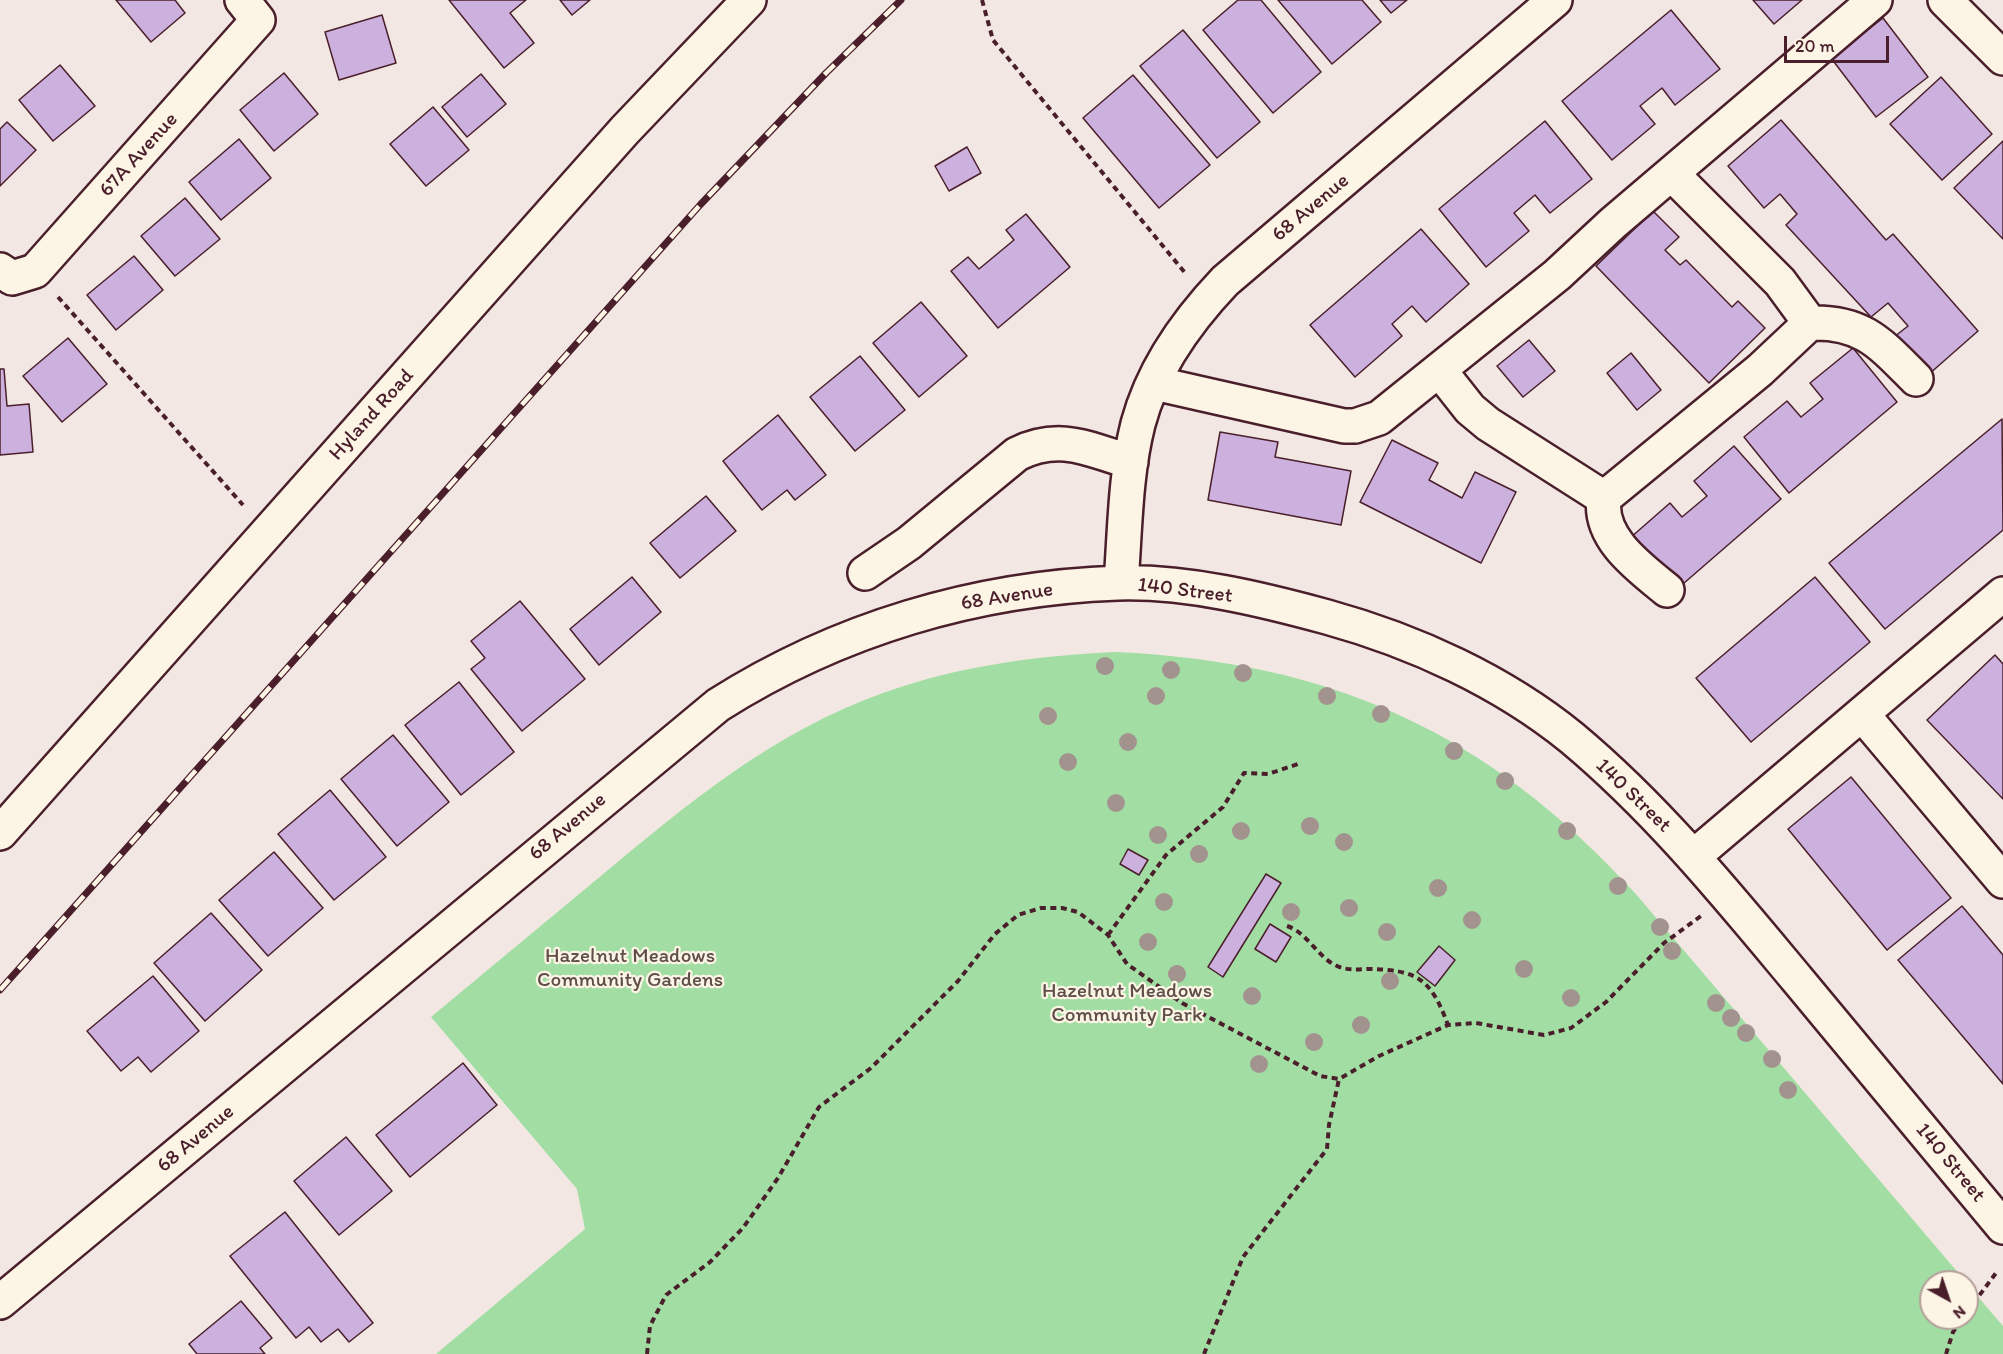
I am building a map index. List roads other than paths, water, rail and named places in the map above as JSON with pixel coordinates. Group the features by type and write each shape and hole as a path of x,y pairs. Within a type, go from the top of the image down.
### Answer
{"street":[{"name":"Hyland Road","path":"0,833 625,130 749,0"},
{"name":"68 Avenue","path":"0,1302 718,705 759,679 868,629 969,602 1027,592 1121,583 1131,462 1138,423 1154,383 1191,321 1225,281 1555,0"},
{"path":"1154,383 1355,426 1389,411 1557,275 1613,223 1803,58 1875,0"},
{"path":"1945,0 2003,58"},
{"name":"67A Avenue","path":"6,274 35,271 250,10"},
{"path":"1672,174 1773,274 1810,323"},
{"path":"1667,590 1643,570 1613,538 1602,512 1604,498 1760,370 1810,323 1830,322 1851,326 1868,335 1916,379"},
{"path":"1440,371 1470,409 1488,424 1604,498"},
{"path":"865,573 909,543 1017,454 1036,444 1055,442 1071,445 1131,462"},
{"name":"140 Street","path":"1121,583 1195,590 1264,602 1364,627 1432,654 1479,677 1570,736 1651,811 1693,857 2003,1227"},
{"path":"1693,857 2003,594"},
{"path":"1862,714 2003,881"}],"railway":[{"path":"0,990 700,205 826,73 901,0"}],"park label":[{"name":"Hazelnut Meadows Community Gardens","path":"630,969"},
{"name":"Hazelnut Meadows Community Park","path":"1127,1004"}]}
